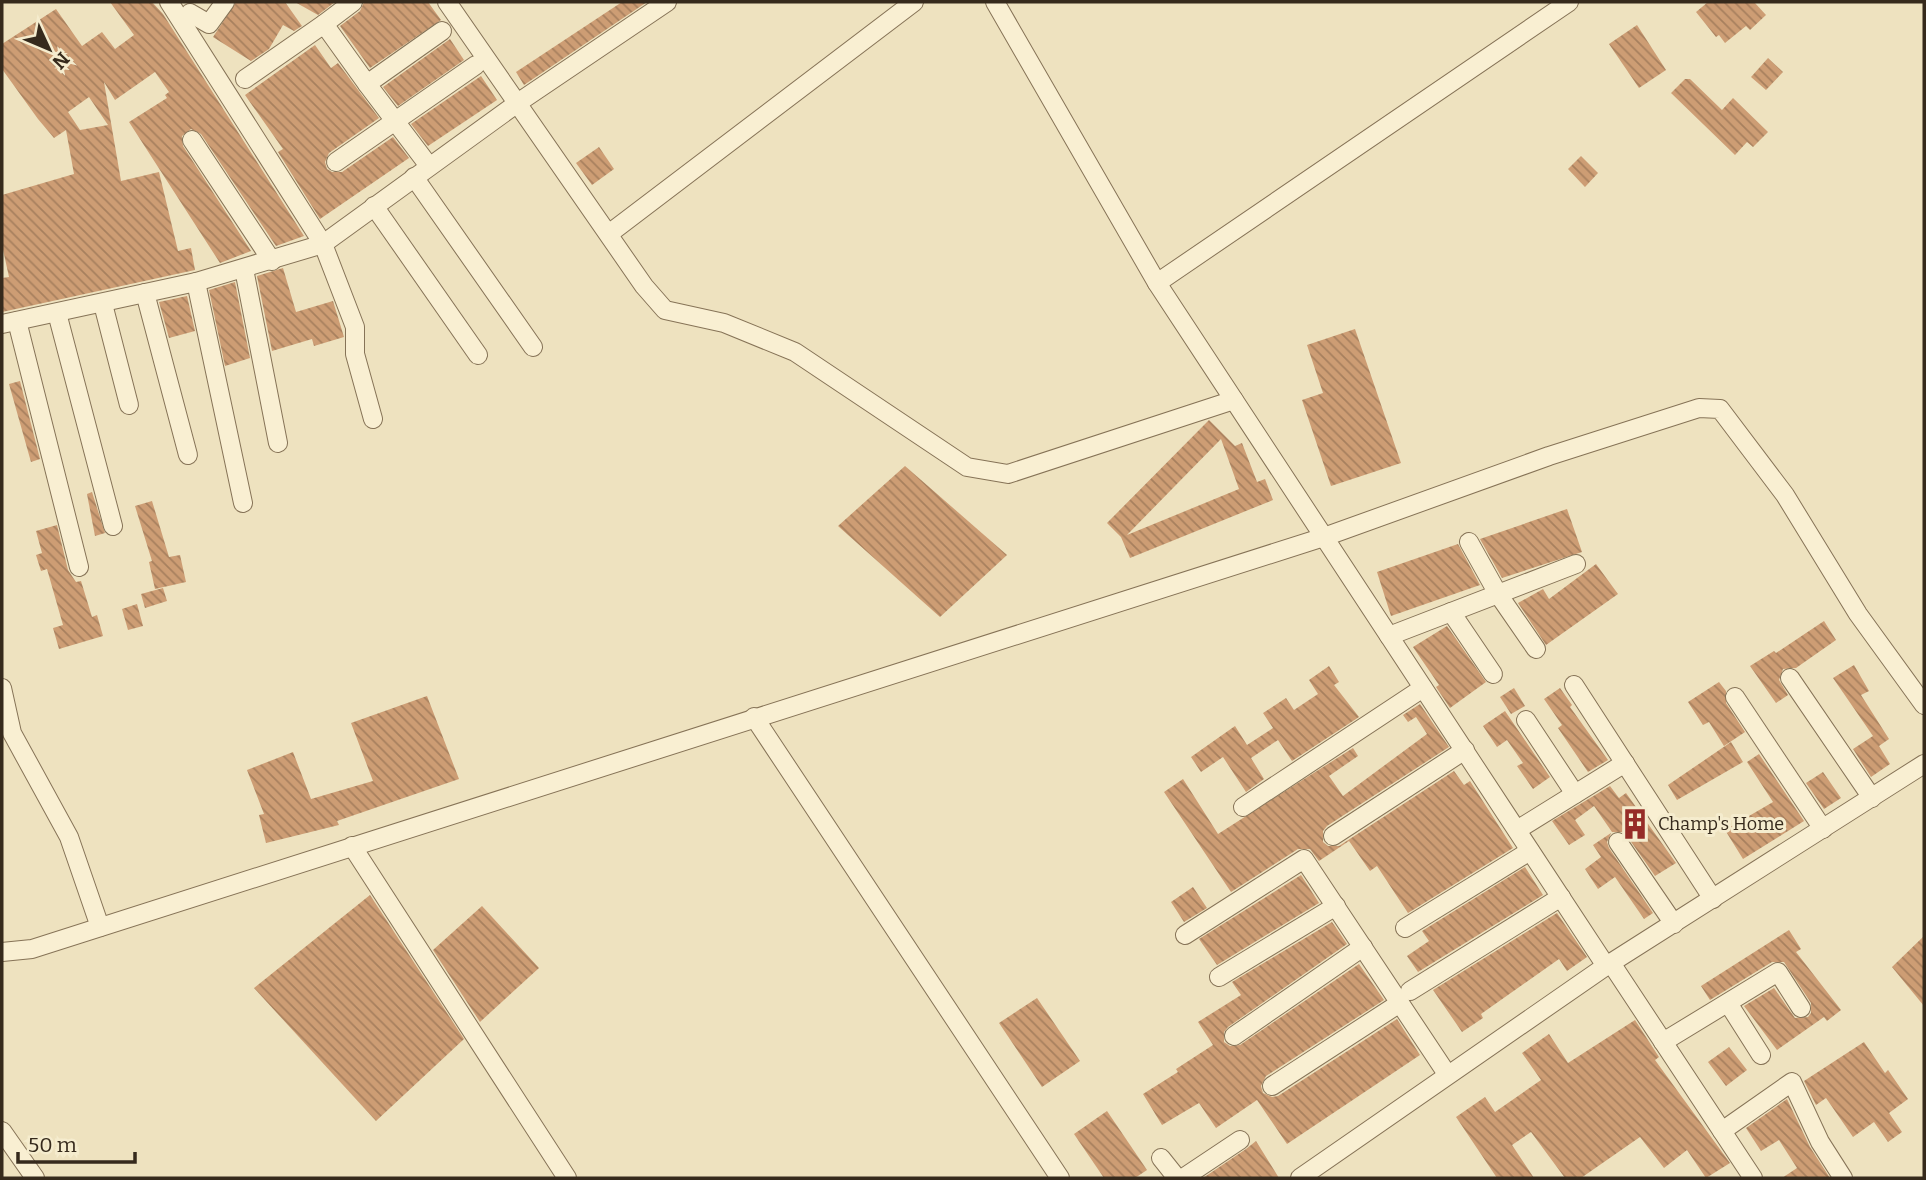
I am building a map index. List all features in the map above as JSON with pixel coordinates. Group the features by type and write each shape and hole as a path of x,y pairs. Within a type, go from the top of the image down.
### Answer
{"street":[{"path":"169,2 323,244 355,327 355,354 373,419"},
{"path":"190,13 209,24 225,2"},
{"path":"245,79 353,2"},
{"path":"447,2 610,233 644,286 665,310 724,323 795,352 967,467 1008,474 1234,400"},
{"path":"79,567 9,323 195,282 323,244 519,102 667,2"},
{"path":"610,233 914,2"},
{"path":"995,2 1157,283 1561,897 1664,1042 1753,1178"},
{"path":"1157,283 1545,8 1569,2"},
{"path":"324,24 429,166"},
{"path":"367,84 442,31"},
{"path":"335,162 476,65"},
{"path":"192,141 272,261"},
{"path":"414,177 533,347"},
{"path":"374,206 478,355"},
{"path":"244,269 278,443"},
{"path":"195,282 243,503"},
{"path":"145,293 188,455"},
{"path":"103,304 129,405"},
{"path":"57,313 113,527"},
{"path":"2,952 32,949 1324,537 1549,456 1699,408 1720,408 1785,495 1858,614 1924,705"},
{"path":"1469,542 1498,594 1536,649"},
{"path":"1389,636 1576,564"},
{"path":"1451,612 1493,674"},
{"path":"1790,678 1872,798"},
{"path":"1574,685 1713,899"},
{"path":"2,688 12,733 69,837 100,927"},
{"path":"1243,807 1423,688"},
{"path":"1735,697 1824,829"},
{"path":"754,717 1068,1177"},
{"path":"1526,720 1575,794"},
{"path":"1333,836 1465,750"},
{"path":"1517,830 1625,763"},
{"path":"1300,1178 1609,964 1924,764"},
{"path":"1618,842 1674,924"},
{"path":"352,846 567,1178"},
{"path":"1405,928 1530,850"},
{"path":"1185,936 1304,859 1363,947 1405,997 1447,1074"},
{"path":"1272,1086 1561,897"},
{"path":"1219,977 1336,906"},
{"path":"1234,1035 1363,947"},
{"path":"1664,1042 1778,972 1801,1008"},
{"path":"1728,1003 1761,1055"},
{"path":"1722,1131 1792,1082 1820,1142 1843,1178"},
{"path":"2,1131 35,1178"},
{"path":"1183,1178 1240,1140"},
{"path":"1161,1158 1177,1178"}],"building":[{"path":"110,2 152,2 163,14 304,236 276,246 201,134 191,129 182,136 183,146 251,251 220,263 129,122 167,98 165,95 169,92 155,72 115,100 104,82 121,181 159,172 178,251 191,248 195,270 2,312 2,278 9,277 2,245 2,195 74,174 66,130 54,138 38,119 2,69 2,44 56,9 82,46 102,32 115,49 134,35","holes":["89,97 108,125 80,130 68,112"]},
{"path":"236,2 285,2 302,26 294,31 283,25 269,49 251,61 213,37"},
{"path":"295,2 335,2 318,15"},
{"path":"364,2 428,2 441,20 370,68 340,26 360,11"},
{"path":"622,2 647,2 524,85 516,72"},
{"path":"1708,2 1754,2 1766,15 1750,30 1746,26 1725,43 1719,35 1716,37 1696,12"},
{"path":"1637,25 1666,70 1639,88 1609,44"},
{"path":"450,39 464,60 398,106 383,87"},
{"path":"315,45 331,68 338,63 379,118 329,153 325,162 327,169 342,172 393,137 409,158 320,219 278,152 283,149 245,95"},
{"path":"1768,58 1783,72 1766,90 1751,77"},
{"path":"481,76 497,100 428,146 411,124"},
{"path":"1685,79 1690,79 1722,110 1733,98 1768,132 1753,147 1747,142 1735,155 1671,93"},
{"path":"599,147 614,169 592,185 576,163"},
{"path":"1581,156 1598,173 1585,187 1568,169"},
{"path":"283,268 296,312 333,301 344,337 314,346 312,339 272,351 257,276"},
{"path":"235,282 250,358 225,366 209,290"},
{"path":"187,296 195,331 169,338 159,302"},
{"path":"1355,329 1401,463 1331,486 1302,400 1323,393 1307,345"},
{"path":"20,381 40,459 31,462 9,384"},
{"path":"1209,420 1235,446 1242,443 1257,482 1265,479 1273,500 1130,558 1121,537 1107,523","holes":["1221,439 1239,489 1127,535"]},
{"path":"905,466 1007,555 940,617 838,526"},
{"path":"92,492 105,533 95,536 87,494"},
{"path":"152,501 169,557 180,555 186,582 155,589 149,562 152,561 135,506"},
{"path":"1567,509 1582,552 1502,578 1480,539"},
{"path":"57,525 68,570 76,582 81,581 92,617 97,615 103,636 59,649 53,628 63,625 47,569 41,571 36,555 42,553 36,531"},
{"path":"1458,544 1480,585 1391,616 1377,572"},
{"path":"1596,564 1618,594 1546,645 1518,603 1543,589 1549,599"},
{"path":"163,588 167,601 145,608 141,594"},
{"path":"137,604 143,626 128,630 122,609"},
{"path":"1824,621 1836,640 1796,668 1783,669 1779,680 1788,695 1776,703 1750,666 1774,651 1776,653"},
{"path":"1447,626 1486,682 1450,708 1436,687 1439,685 1413,647"},
{"path":"1854,665 1869,691 1861,695 1889,739 1879,746 1890,764 1871,777 1853,749 1873,736 1833,678"},
{"path":"1329,666 1339,682 1334,685 1359,717 1292,761 1278,740 1251,758 1264,779 1246,792 1223,757 1201,772 1191,757 1235,726 1247,745 1273,728 1263,713 1286,698 1294,710 1318,694 1309,680"},
{"path":"1719,682 1726,691 1726,703 1745,732 1724,746 1709,722 1703,725 1688,702"},
{"path":"1514,688 1525,706 1511,714 1500,697"},
{"path":"1560,688 1572,705 1570,707 1608,760 1588,772 1558,728 1562,725 1544,699"},
{"path":"427,696 459,779 337,821 339,825 266,843 259,815 264,814 247,770 293,752 311,799 373,781 351,723"},
{"path":"1420,704 1449,747 1327,826 1323,831 1323,842 1328,846 1339,846 1454,771 1464,785 1470,781 1513,848 1408,913 1377,866 1370,871 1349,841 1319,861 1310,849 1298,849 1231,892 1164,792 1183,779 1218,834 1353,748 1358,756 1329,776 1343,796 1427,734 1416,717 1408,722 1403,715"},
{"path":"1505,711 1550,777 1533,789 1517,766 1523,763 1507,740 1497,747 1483,726"},
{"path":"1731,742 1743,762 1677,800 1668,785"},
{"path":"1759,754 1804,821 1743,859 1725,830 1773,802 1747,762"},
{"path":"1823,772 1841,798 1824,809 1806,783"},
{"path":"1610,786 1619,798 1626,793 1676,863 1655,876 1627,836 1622,832 1612,832 1594,806 1575,820 1585,835 1569,845 1552,821"},
{"path":"1611,833 1607,842 1609,848 1653,913 1644,919 1615,877 1598,889 1585,869 1601,857 1593,845"},
{"path":"1525,867 1543,895 1418,972 1407,956 1429,941 1422,931"},
{"path":"1301,875 1319,903 1217,965 1199,939"},
{"path":"1193,887 1207,908 1184,922 1171,902"},
{"path":"370,895 464,1039 376,1121 254,988"},
{"path":"482,906 539,968 480,1022 433,950"},
{"path":"1557,913 1587,957 1567,971 1559,959 1481,1014 1483,1018 1462,1032 1433,990"},
{"path":"1332,922 1347,944 1228,1027 1224,1032 1224,1042 1230,1046 1240,1045 1359,964 1384,1000 1266,1076 1261,1086 1263,1093 1272,1097 1278,1096 1397,1019 1420,1055 1287,1144 1257,1100 1216,1128 1199,1103 1162,1125 1143,1094 1213,1045 1198,1022 1241,995 1232,982"},
{"path":"1789,930 1801,949 1796,952 1841,1010 1827,1021 1824,1017 1777,1050 1744,1006 1774,988 1795,1018 1808,1017 1811,1003 1784,962 1772,962 1710,1000 1701,986"},
{"path":"1924,936 1924,1006 1892,967"},
{"path":"1037,998 1080,1061 1042,1087 999,1023"},
{"path":"1635,1020 1659,1057 1655,1060 1730,1163 1706,1178 1687,1150 1664,1168 1640,1137 1581,1178 1565,1178 1531,1132 1512,1145 1534,1178 1497,1178 1456,1117 1485,1097 1495,1112 1541,1080 1522,1053 1549,1034 1568,1063"},
{"path":"1864,1042 1885,1073 1888,1070 1908,1099 1889,1113 1902,1132 1888,1142 1874,1122 1853,1137 1826,1098 1816,1105 1804,1081"},
{"path":"1729,1047 1747,1070 1726,1086 1708,1062"},
{"path":"1787,1099 1810,1147 1830,1178 1782,1178 1797,1168 1779,1140 1761,1151 1746,1128"},
{"path":"1107,1111 1147,1170 1135,1178 1104,1178 1074,1134"},
{"path":"1256,1141 1279,1178 1203,1178 1246,1149"}],"place":[{"name":"Champ's Home","path":"1635,824"}]}
